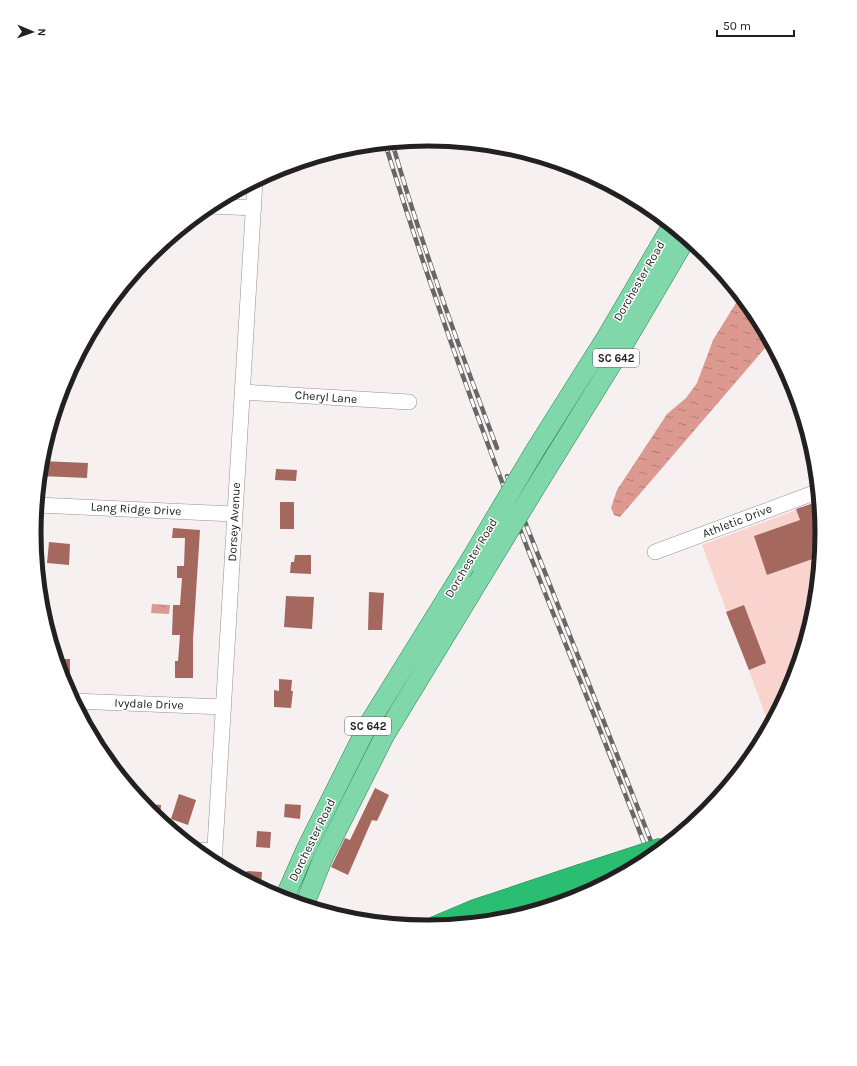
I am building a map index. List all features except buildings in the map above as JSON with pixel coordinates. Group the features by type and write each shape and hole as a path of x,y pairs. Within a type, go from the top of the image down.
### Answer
{"highway":[{"path":"453,920 474,911 644,855"}],"main road":[{"name":"Dorchester Road","path":"286,893 306,849 368,726 469,562 534,452 607,336 669,230"},
{"name":"Dorchester Road","path":"306,901 324,858 385,735 623,346 684,242"}],"street":[{"name":"Dorsey Avenue","path":"214,856 255,186"},
{"path":"220,206 254,208"},
{"name":"Cheryl Lane","path":"243,392 409,402"},
{"name":"Athletic Drive","path":"656,552 814,493"},
{"name":"Lang Ridge Drive","path":"42,505 234,514"},
{"name":"Ivydale Drive","path":"80,702 224,707"}],"shaded area":[{"path":"815,503 815,558 809,609 803,633 787,681 767,720 702,545"}],"water":[{"path":"738,300 767,345 620,517 614,515 611,508 617,490 667,414 686,398 697,383 713,340"},
{"path":"152,604 170,605 169,614 151,613"}],"railway":[{"path":"394,147 442,296 497,448"},
{"path":"387,148 440,311 521,533 611,757 647,852"},
{"path":"507,476 654,848"}]}
